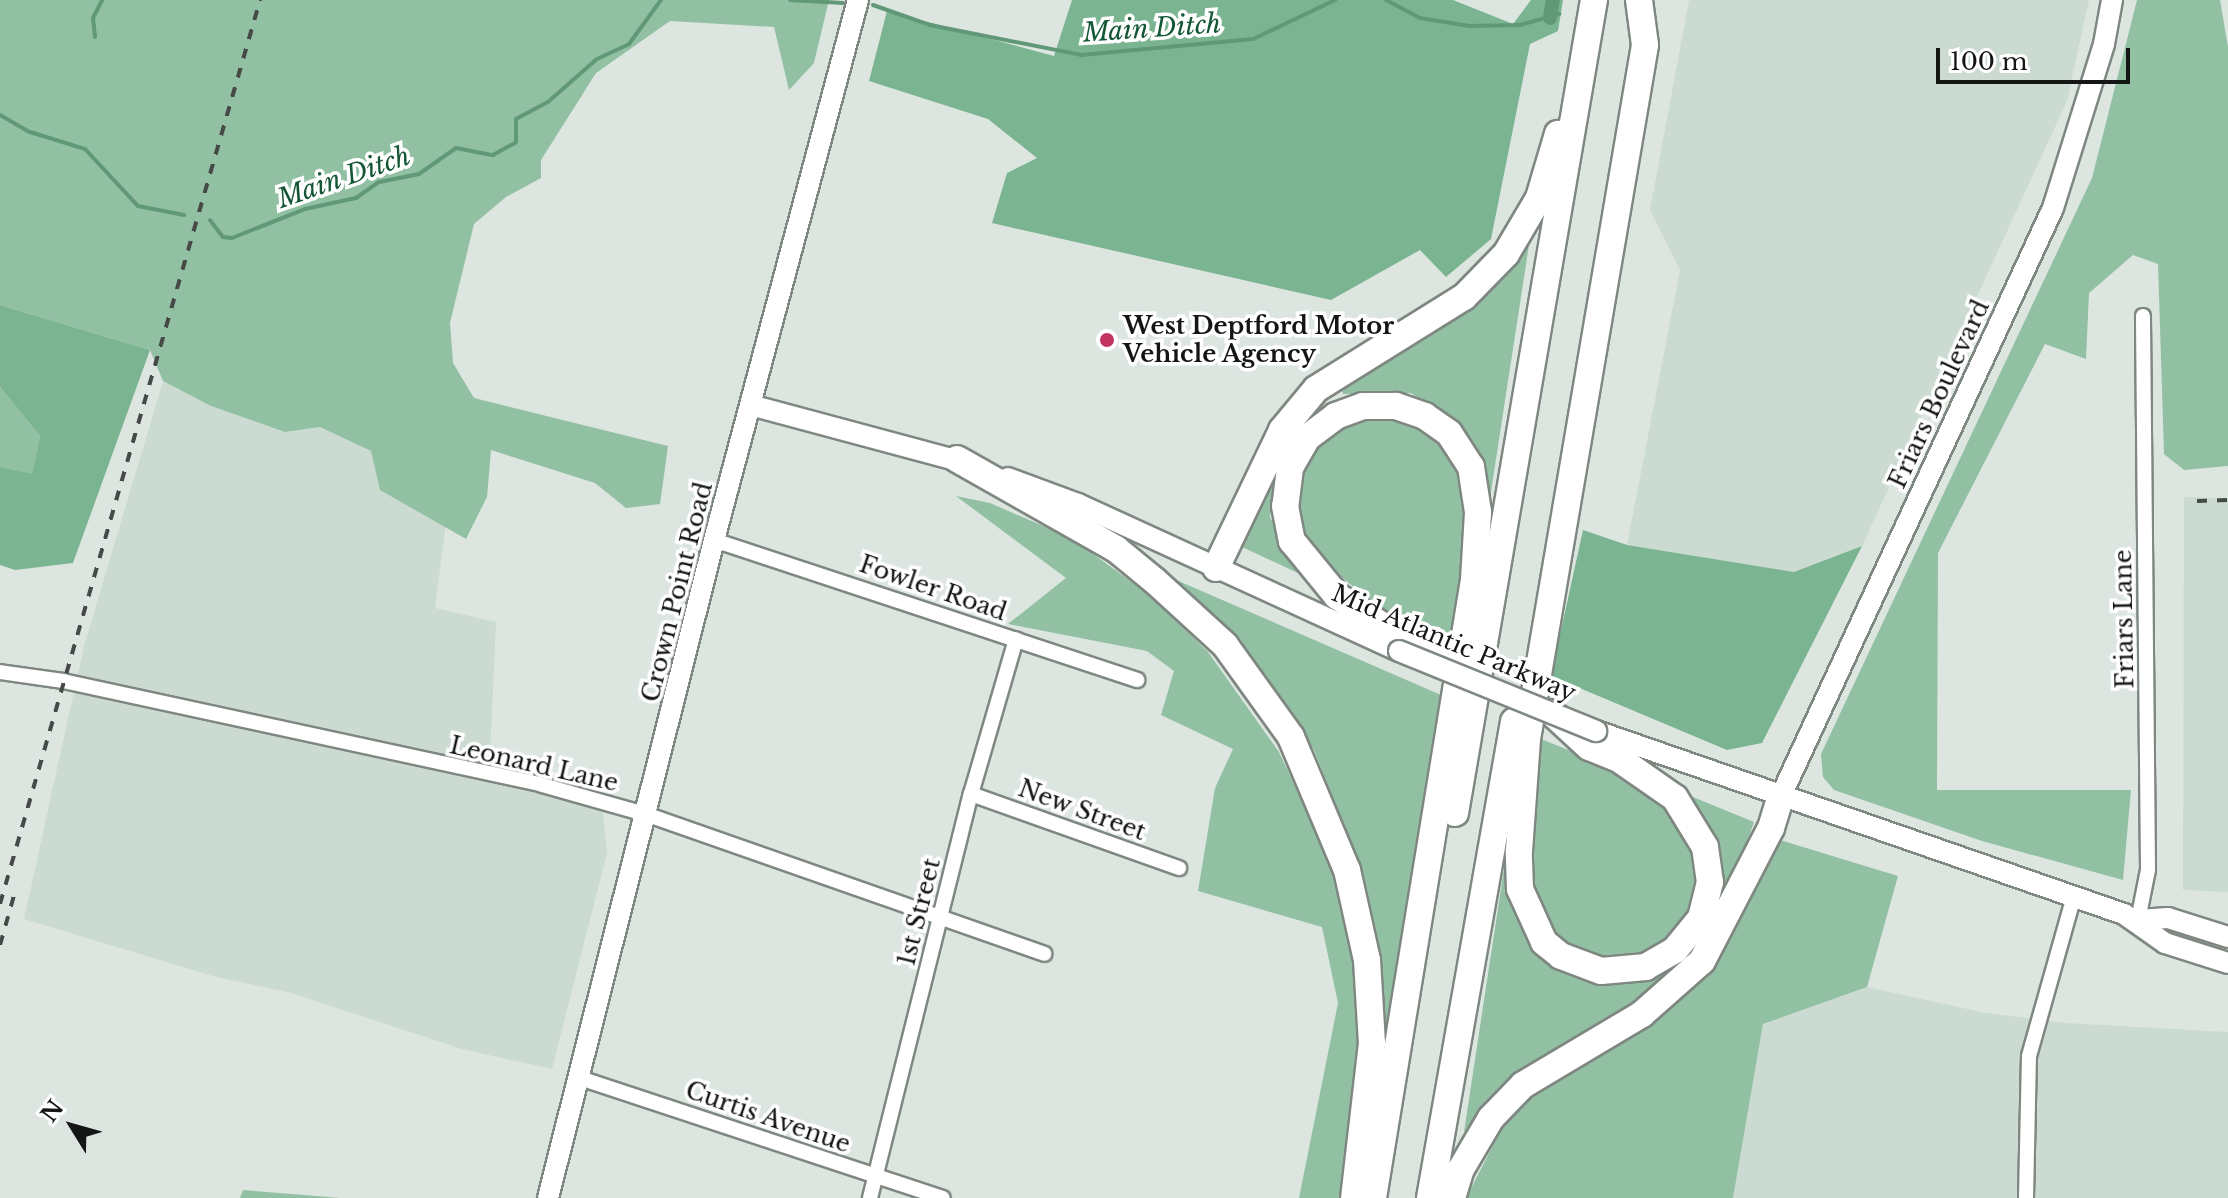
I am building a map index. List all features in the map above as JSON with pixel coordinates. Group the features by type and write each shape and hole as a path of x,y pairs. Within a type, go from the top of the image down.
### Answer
{"highway":[{"path":"1216,568 1282,430 1316,389 1464,297 1487,277 1524,227 1552,158 1581,0"},
{"path":"1387,1198 1594,0"},
{"path":"1552,713 1675,798 1698,830 1710,863 1707,900 1691,934 1662,959 1628,972 1579,964 1544,942 1520,889 1519,851 1527,739 1645,45 1638,0"},
{"path":"1430,1198 1638,0"},
{"path":"1373,1198 1474,580 1478,512 1471,467 1449,433 1425,416 1396,406 1363,406 1336,416 1307,438 1290,468 1285,506 1292,541 1311,569 1337,596 1401,645 1454,673"},
{"path":"957,459 1116,549 1155,581 1225,645 1291,737 1347,870 1367,960 1372,1043 1354,1198"},
{"path":"1452,1198 1461,1169 1491,1118 1523,1085 1642,1014 1702,961 1771,828 1780,798"}],"main road":[{"name":"Crown Point Road","path":"548,1198 648,815 714,540 754,406 858,0"},
{"name":"Friars Boulevard","path":"1780,798 2053,208 2104,44 2112,0"},
{"name":"Mid Atlantic Parkway","path":"754,406 957,459 1078,504 1216,568 1401,645"},
{"name":"Mid Atlantic Parkway","path":"1454,673 1552,713"},
{"name":"Mid Atlantic Parkway","path":"1592,739 1780,798 2138,920 2168,918 2228,937"},
{"name":"Mid Atlantic Parkway","path":"2138,920 2165,943 2228,963"}],"street":[{"name":"Friars Lane","path":"2138,920 2148,870 2143,316"},
{"name":"Fowler Road","path":"714,540 1137,680"},
{"name":"1st Street","path":"870,1198 971,794 1016,639"},
{"name":"Leonard Lane","path":"0,672 63,681 542,785 648,815 1044,954"},
{"name":"New Street","path":"971,794 1179,868"},
{"path":"2026,1198 2029,1056 2073,899"},
{"name":"Curtis Avenue","path":"580,1078 943,1198"}],"shaded area":[{"path":"1689,0 2089,0 2067,101 1862,546 1794,572 1627,545 1680,270 1650,210"},
{"path":"163,381 211,406 285,432 320,427 371,451 446,523 435,608 496,622 489,779 602,803 607,853 552,1069 462,1049 288,992 216,977 24,919 84,646"},
{"path":"2184,497 2228,498 2228,892 2183,890"},
{"path":"1867,987 1986,1013 2066,1023 2228,1032 2228,1198 1733,1198 1763,1024"}],"green space":[{"path":"0,0 829,0 814,63 789,90 774,27 670,21 596,73 541,160 541,178 506,197 474,224 450,323 453,363 474,398 668,446 660,504 626,508 595,483 491,450 487,497 466,539 380,490 371,451 320,427 285,432 211,406 163,381 150,350 0,305"},
{"path":"1072,0 1453,0 1513,24 1531,0 1563,0 1558,31 1530,44 1491,239 1446,277 1420,250 1331,300 992,223 1007,173 1037,158 988,119 869,81 887,11 1054,56"},
{"path":"2137,0 2220,0 2228,47 2228,466 2184,470 2164,454 2158,264 2133,255 2089,293 2086,359 2045,344 1938,553 1937,790 2131,790 2123,880 1982,841 1834,790 1823,777 1821,754 2092,178"},
{"path":"1531,232 1490,498 1452,421 1411,393 1343,394 1341,383"},
{"path":"0,305 150,350 73,563 15,570 0,565 0,467 32,474 40,436 0,387"},
{"path":"0,387 40,436 32,475 0,467"},
{"path":"1364,413 1402,413 1441,439 1460,469 1469,509 1453,635 1380,608 1319,559 1294,516 1303,459 1328,432"},
{"path":"1280,453 1270,517 1298,573 1242,547"},
{"path":"956,496 990,503 1073,539 1149,595 1208,652 1279,752 1335,870 1359,966 1362,1079 1343,1198 1299,1198 1338,1003 1322,927 1198,891 1215,788 1233,749 1161,715 1174,671 1147,651 1008,624 1066,578"},
{"path":"1583,530 1627,545 1794,572 1862,546 1762,743 1727,750 1551,676"},
{"path":"1160,573 1448,698 1382,1068 1379,959 1349,839 1314,750 1254,659"},
{"path":"1541,739 1621,771 1669,803 1696,851 1700,891 1676,937 1635,964 1586,956 1545,930 1528,871 1524,836"},
{"path":"1683,793 1754,822 1732,886 1701,949 1646,1001 1491,1105 1464,1132 1505,862 1519,917 1541,953 1570,974 1611,980 1692,947 1723,895 1716,838"},
{"path":"1780,840 1898,876 1867,987 1763,1024 1733,1198 1466,1198 1500,1132 1532,1093 1707,978"},
{"path":"243,1190 341,1198 240,1198"}],"waterway":[{"path":"95,37 93,18 102,0"},
{"name":"Main Ditch","path":"210,220 223,237 232,238 305,209 356,198 379,182 419,174 456,148 493,155 516,142 516,119 548,102 597,59 629,44 661,0"},
{"name":"Main Ditch","path":"790,0 843,3"},
{"name":"Main Ditch","path":"873,5 930,25 1081,55 1253,39 1335,0"},
{"name":"Main Ditch","path":"1386,0 1420,18 1469,26 1520,25 1559,14"},
{"path":"1550,18 1553,0"},
{"name":"Main Ditch","path":"0,115 30,132 85,149 138,206 184,215"}],"railway":[{"path":"0,904 260,0"},
{"path":"2197,501 2228,500"},
{"path":"0,945 15,892"}],"place":[{"name":"West Deptford Motor Vehicle Agency","path":"1107,340"}]}
